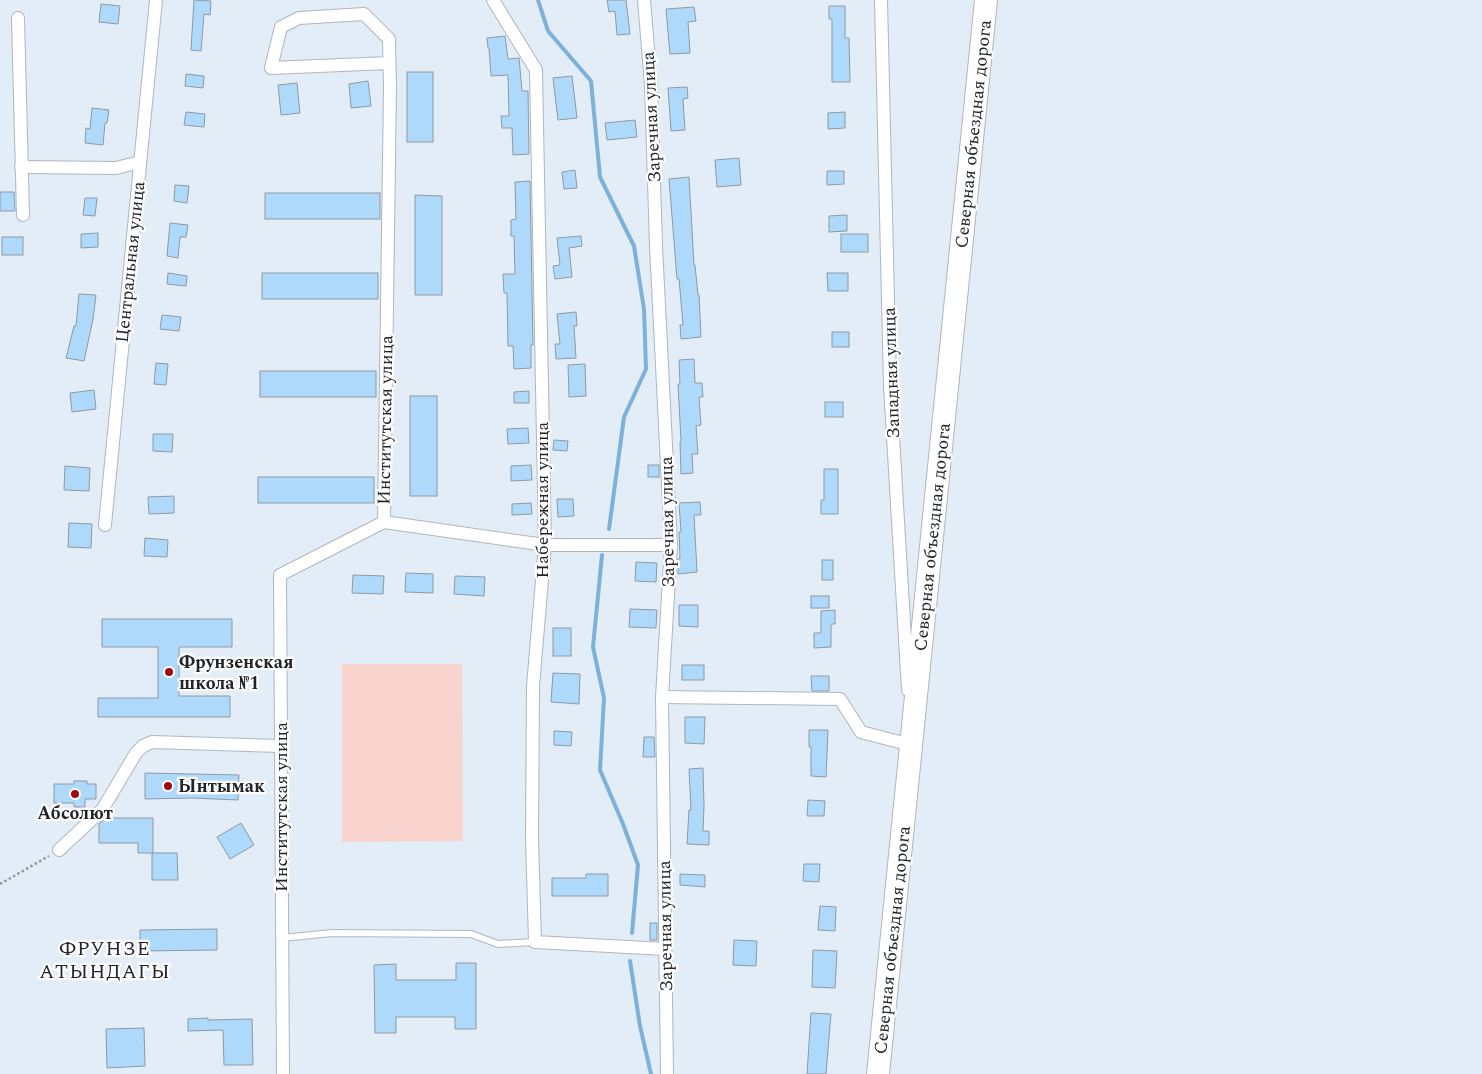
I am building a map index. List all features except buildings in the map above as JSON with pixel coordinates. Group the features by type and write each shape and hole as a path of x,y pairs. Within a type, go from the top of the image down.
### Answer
{"highway":[{"name":"Северная объездная дорога","path":"878,1074 986,0"}],"street":[{"name":"Центральная улица","path":"105,525 156,0"},
{"name":"Набережная улица","path":"493,0 536,70 545,545 533,686 532,838 535,942"},
{"name":"Заречная улица","path":"644,0 651,85 656,246 671,545 662,697 667,1074"},
{"name":"Западная улица","path":"880,0 890,386 911,745"},
{"name":"Институтская улица","path":"283,1074 280,575 384,522 390,88 389,63 388,39 364,14 299,18 281,27 271,68 389,63"},
{"path":"18,18 23,215"},
{"path":"21,167 116,168 140,162"},
{"path":"384,522 545,545 671,545"},
{"path":"662,697 840,699 861,732 911,745"},
{"path":"59,850 102,810 136,752 143,746 152,742 281,746"},
{"path":"535,942 665,949"}],"lane":[{"path":"282,938 332,934 471,934 498,944 535,942"}],"path":[{"path":"0,884 59,850"}],"shaded area":[{"path":"342,664 462,664 463,841 342,842"}],"waterway":[{"path":"538,0 548,31 591,81 600,177 634,246 644,309 646,369 624,417 609,529"},
{"path":"602,555 593,647 604,698 600,770 638,865 632,933"},
{"path":"630,961 640,1026 651,1074"}],"place":[{"name":"Фрунзенская школа №1","path":"169,672"},
{"name":"Ынтымак","path":"168,786"},
{"name":"Абсолют","path":"75,794"}],"district":[{"name":"ФРУНЗЕ АТЫНДАГЫ","path":"105,960"}]}
